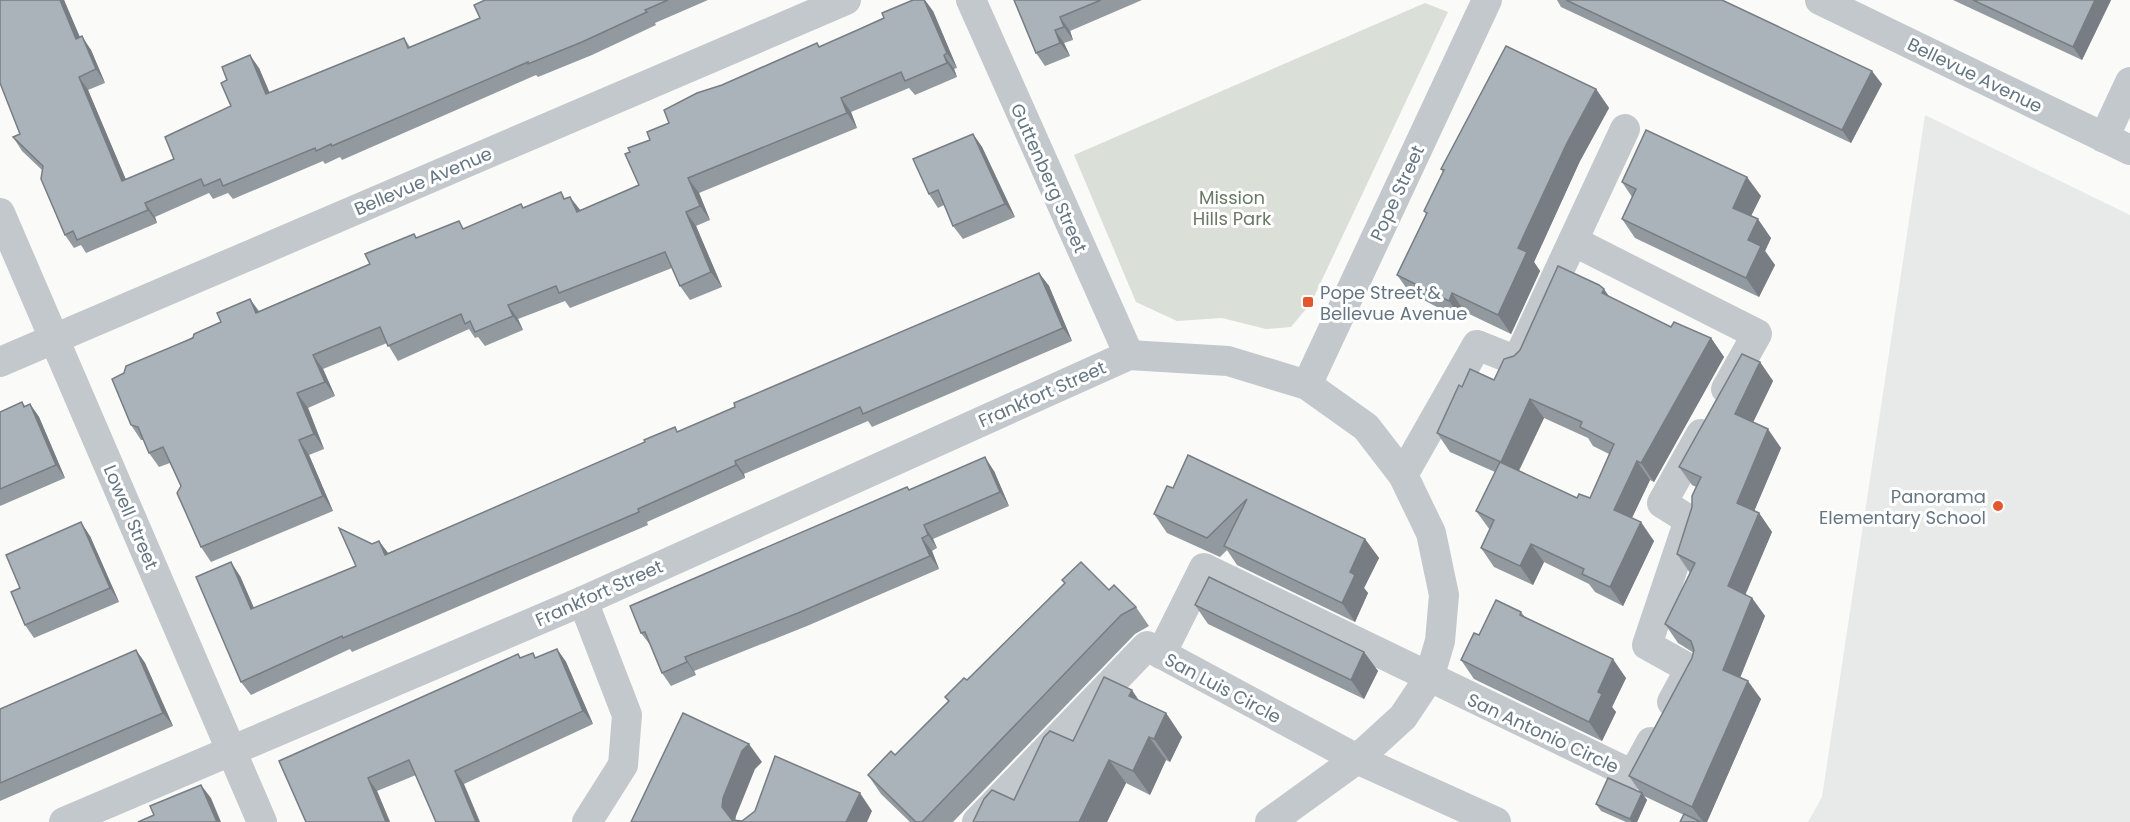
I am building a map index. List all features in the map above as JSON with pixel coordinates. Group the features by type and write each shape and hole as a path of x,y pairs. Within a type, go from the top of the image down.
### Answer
{"street":[{"name":"Bellevue Avenue","path":"0,362 846,0"},
{"name":"Guttenberg Street","path":"971,0 1129,355"},
{"name":"Pope Street","path":"1307,386 1486,0"},
{"name":"Bellevue Avenue","path":"1820,0 2117,144"},
{"path":"2117,144 2130,82"},
{"path":"1403,475 1477,345 1517,361 1625,129"},
{"name":"Lowell Street","path":"0,213 262,822"},
{"name":"San Antonio Circle","path":"1161,654 1203,568 1634,775 1690,669 1647,645 1689,520 1662,504 1757,334 1573,241"},
{"path":"1129,355 1228,361 1307,386 1366,427 1403,475 1431,533 1444,596 1440,641 1429,678 1403,717 1357,759 1270,822"},
{"name":"Frankfort Street","path":"64,822 583,601 1129,355"},
{"path":"583,601 627,715 623,765 587,822"},
{"name":"San Luis Circle","path":"976,822 1146,646 1357,759 1496,822"}],"shaded area":[{"name":"Panorama Elementary School","path":"1925,115 2130,215 2130,822 1808,822 1822,797"}],"green space":[{"name":"Mission Hills Park","path":"1425,3 1448,12 1311,303 1291,327 1266,329 1222,318 1177,321 1136,302 1074,155"}],"building":[{"path":"0,0 60,0 76,39 82,36 96,69 79,77 122,181 174,159 165,137 231,106 221,83 227,80 222,67 250,55 266,94 404,38 408,48 480,18 474,5 485,0 668,0 582,42 528,64 528,62 332,146 331,144 316,151 315,148 223,186 220,179 204,186 201,179 145,203 148,210 77,240 73,231 65,235 41,179 43,166 13,137 20,134 0,83"},
{"path":"913,0 924,0 947,53 944,55 947,63 905,81 901,72 841,98 847,113 688,178 700,206 686,212 711,272 680,286 665,252 559,293 556,286 508,305 513,316 475,332 470,321 465,324 461,314 388,346 380,327 313,355 325,382 297,393 314,434 299,440 323,496 201,547 177,493 181,486 163,447 149,453 138,427 131,425 112,379 124,373 126,366 193,338 194,334 221,322 217,313 250,299 256,313 370,264 365,254 414,234 416,238 459,221 463,229 521,204 523,208 561,192 564,199 570,197 577,212 639,185 625,154 630,152 628,148 650,140 647,132 669,123 664,110 697,93 722,85 817,43 819,47 884,18 882,13"},
{"path":"1014,0 1101,0 1060,17 1064,27 1055,30 1060,43 1036,53"},
{"path":"1566,0 1722,0 1872,71 1842,130"},
{"path":"1973,0 2095,0 2073,47"},
{"path":"1506,46 1596,89 1567,143 1518,248 1527,252 1498,315 1452,293 1449,301 1397,275 1427,213 1424,211 1444,170 1441,169"},
{"path":"1646,130 1747,177 1733,208 1758,219 1748,240 1761,246 1746,278 1622,219 1636,189 1622,182"},
{"path":"973,134 1005,204 953,226 938,190 929,194 913,159"},
{"path":"1558,266 1599,285 1604,289 1602,293 1671,327 1674,322 1711,338 1641,463 1637,461 1614,510 1641,522 1610,587 1582,574 1584,569 1531,544 1520,566 1481,548 1494,520 1476,511 1500,462 1577,498 1579,494 1590,498 1614,444 1580,427 1582,422 1530,399 1501,462 1437,433 1459,385 1462,387 1470,369 1494,380 1504,359 1514,356 1520,350"},
{"path":"1039,273 1063,328 863,414 860,407 735,461 736,465 638,509 639,512 343,638 342,636 241,682 196,577 231,562 251,609 356,566 339,528 372,544 379,541 385,555 645,442 644,440 675,427 677,432 735,407 734,403"},
{"path":"1742,354 1760,362 1735,414 1768,429 1737,503 1759,513 1728,586 1752,598 1723,670 1748,681 1692,807 1629,776 1692,658 1694,650 1691,641 1665,624 1695,563 1677,554 1692,507 1692,496 1701,477 1679,467"},
{"path":"22,402 24,407 30,404 56,465 0,489 0,412"},
{"path":"1188,455 1365,539 1350,572 1355,575 1342,603 1224,546 1247,499 1207,538 1154,514 1167,486 1173,488"},
{"path":"985,457 1000,492 924,525 928,535 922,538 930,556 798,613 685,657 687,662 662,673 645,632 641,633 630,606 907,487 909,490"},
{"path":"81,522 110,588 25,625 11,592 20,588 6,555"},
{"path":"1081,562 1109,590 1114,585 1136,607 1121,615 922,822 916,822 868,775 891,751 895,755 949,701 945,697 964,678 967,680 1065,583 1062,580"},
{"path":"1209,577 1364,652 1351,680 1195,605"},
{"path":"1496,600 1521,612 1520,615 1613,659 1598,692 1602,694 1589,722 1461,660 1474,633 1479,635"},
{"path":"557,649 583,711 455,771 476,822 436,822 409,760 368,778 386,822 306,822 279,761 518,654 520,658 533,653 535,658"},
{"path":"136,650 163,713 0,783 0,709"},
{"path":"1104,677 1132,690 1129,696 1166,713 1154,739 1149,737 1133,771 1109,760 1079,822 973,822 984,799 992,790 1014,800 1044,737 1050,731 1073,741"},
{"path":"683,713 749,744 742,751 723,798 722,807 732,820 742,821 755,811 775,756 860,793 846,822 631,822"},
{"path":"1608,778 1642,793 1630,819 1596,804"},
{"path":"201,785 217,822 138,822 154,815 150,806"},
{"path":"1684,814 1701,822 1680,822"}],"place":[{"name":"Pope Street & Bellevue Avenue","path":"1308,302"},
{"name":"Panorama Elementary School","path":"1998,506"}]}
